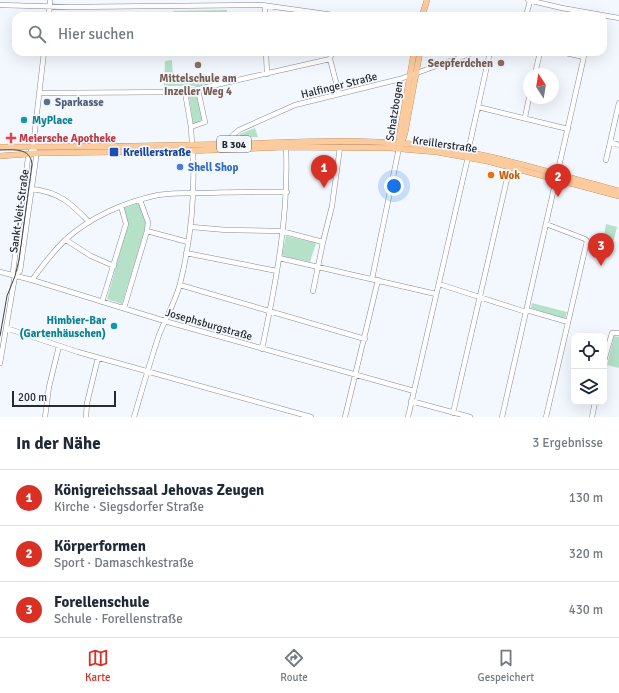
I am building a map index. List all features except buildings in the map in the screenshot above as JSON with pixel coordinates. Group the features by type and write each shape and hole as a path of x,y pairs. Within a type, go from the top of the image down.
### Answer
{"main road":[{"path":"423,12 427,0"},
{"path":"426,12 427,0"},
{"name":"Schatzbogen","path":"400,145 413,56"},
{"name":"Schatzbogen","path":"400,145 405,133 419,56"},
{"name":"Kreillerstraße","path":"0,156 340,142 400,145 511,162 619,196"},
{"name":"Kreillerstraße","path":"233,146 340,147 400,145"},
{"name":"Kreillerstraße","path":"0,147 192,148"},
{"name":"Kreillerstraße","path":"468,155 619,191"}],"street":[{"path":"49,12 50,0"},
{"path":"527,12 529,0 580,12"},
{"path":"0,5 50,6 203,2 265,6 310,12"},
{"path":"265,6 265,12"},
{"path":"607,17 619,18"},
{"name":"Sankt-Veit-Straße","path":"0,363 15,276 13,272 29,155 33,147 44,56"},
{"path":"266,56 267,74"},
{"path":"331,56 330,59 339,94"},
{"name":"Halfinger Straße","path":"233,146 234,134 241,129 296,105 410,76 464,56"},
{"path":"408,417 489,56"},
{"path":"536,68 539,56"},
{"path":"502,417 585,56"},
{"path":"40,93 186,92 330,59"},
{"path":"191,127 205,122 198,90"},
{"path":"134,417 154,348 180,285 192,227 194,193 192,148 191,127 186,92"},
{"path":"606,160 619,103"},
{"path":"525,117 528,104"},
{"path":"478,107 525,117 568,129"},
{"path":"610,142 619,145"},
{"path":"372,279 400,145"},
{"name":"Sankt-Veit-Straße","path":"15,276 20,270 32,188 36,154 33,147"},
{"path":"262,349 284,232 287,192 286,147"},
{"path":"313,291 318,271 317,266 332,206 340,147"},
{"path":"455,414 510,166"},
{"path":"32,188 56,194 78,209 89,222"},
{"path":"32,280 66,240 89,222 121,206 160,195 287,192"},
{"path":"124,308 147,230 148,222 140,200"},
{"path":"102,302 126,224 121,206"},
{"path":"546,224 586,240 546,417"},
{"path":"192,227 284,232 323,242"},
{"path":"147,230 188,242"},
{"path":"66,240 91,256 114,266"},
{"path":"186,253 277,271"},
{"path":"279,258 436,294"},
{"name":"Josephsburgstraße","path":"0,272 32,280 262,349 414,391"},
{"path":"345,417 378,280"},
{"path":"439,284 523,311 530,311 568,322"},
{"path":"180,285 365,339"},
{"path":"6,328 98,358 311,417"},
{"path":"607,350 612,333 619,333"},
{"path":"45,417 49,387 59,346"},
{"path":"86,417 87,403 98,358"},
{"path":"411,401 470,417"},
{"path":"592,417 594,405"}],"green space":[{"path":"227,10 227,12 173,11"},
{"path":"172,60 173,80 200,80 200,83 203,82 203,74 206,74 208,83 199,86 164,86 165,61"},
{"path":"197,93 203,119 202,122 195,124 193,123 189,97 190,94"},
{"path":"255,128 258,137 239,138 240,134"},
{"path":"139,203 146,222 145,229 122,304 107,299 128,223 124,208"},
{"path":"606,224 617,227 613,243 603,241"},
{"path":"286,236 316,243 310,262 282,255"},
{"path":"532,303 567,312 565,319 531,308"},
{"path":"614,336 619,337 619,368 607,365"}],"tram line":[{"path":"0,150 15,150 24,152 31,159 32,164 19,260 15,276 7,296 0,336"}],"place":[{"name":"Seepferdchen","path":"501,63"},
{"name":"Mittelschule am Inzeller Weg 4","path":"198,65"},
{"name":"Sparkasse","path":"47,102"},
{"name":"MyPlace","path":"24,120"},
{"name":"Meiersche Apotheke","path":"11,138"},
{"name":"Kreillerstraße","path":"114,152"},
{"name":"Shell Shop","path":"180,167"},
{"name":"Wok","path":"491,175"},
{"name":"Königreichssaal Jehovas Zeugen","path":"324,188"},
{"name":"Körperformen","path":"558,197"},
{"name":"Forellenschule","path":"601,266"},
{"name":"Himbier-Bar (Gartenhäuschen)","path":"114,326"}]}
